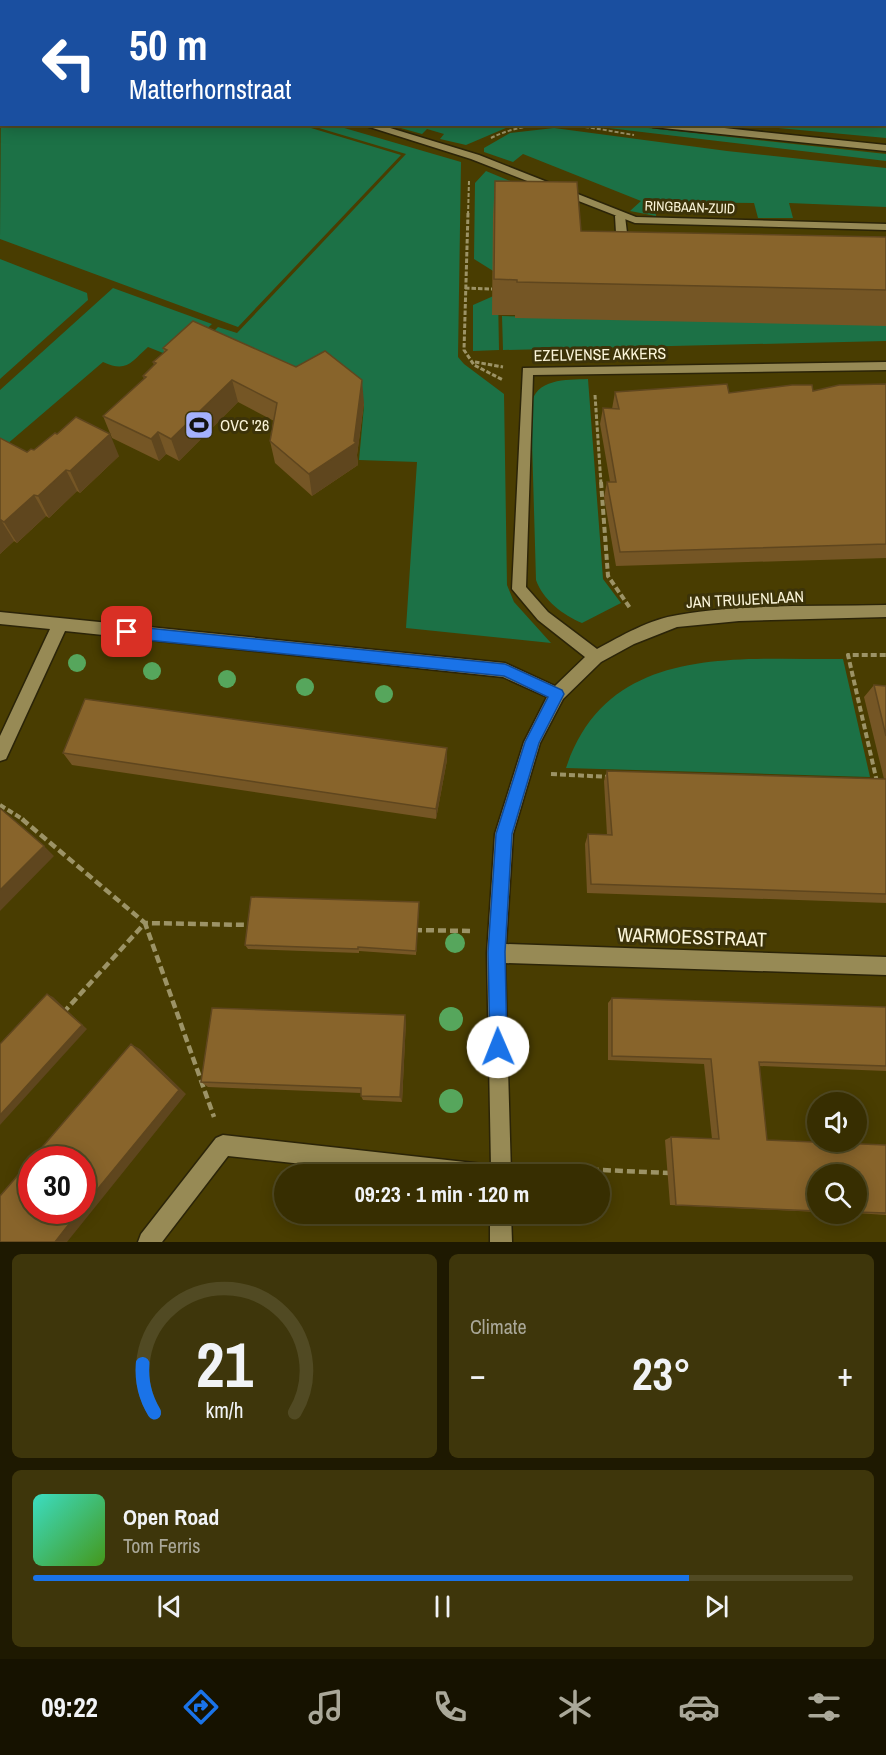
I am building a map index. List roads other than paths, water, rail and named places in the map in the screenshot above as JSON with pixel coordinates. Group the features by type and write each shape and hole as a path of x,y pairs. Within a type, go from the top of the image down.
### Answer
{"street":[{"name":"RINGBAAN-ZUID","path":"371,126 475,158 620,216 652,222 886,227"},
{"path":"672,126 886,148"},
{"path":"620,216 623,251 635,251"},
{"name":"EZELVENSE AKKERS","path":"596,657 543,616 519,589 527,371 886,366"},
{"name":"JAN TRUIJENLAAN","path":"495,1164 496,952 504,834 532,742 557,694 596,657 648,632 687,620 739,615 886,611"},
{"path":"0,618 505,670 557,694"},
{"path":"0,754 60,625"},
{"name":"WARMOESSTRAAT","path":"496,952 886,966"},
{"path":"149,1242 223,1145 422,1164"},
{"path":"501,1224 501,1242"}],"place":[{"name":"OVC '26","path":"199,425"}]}
